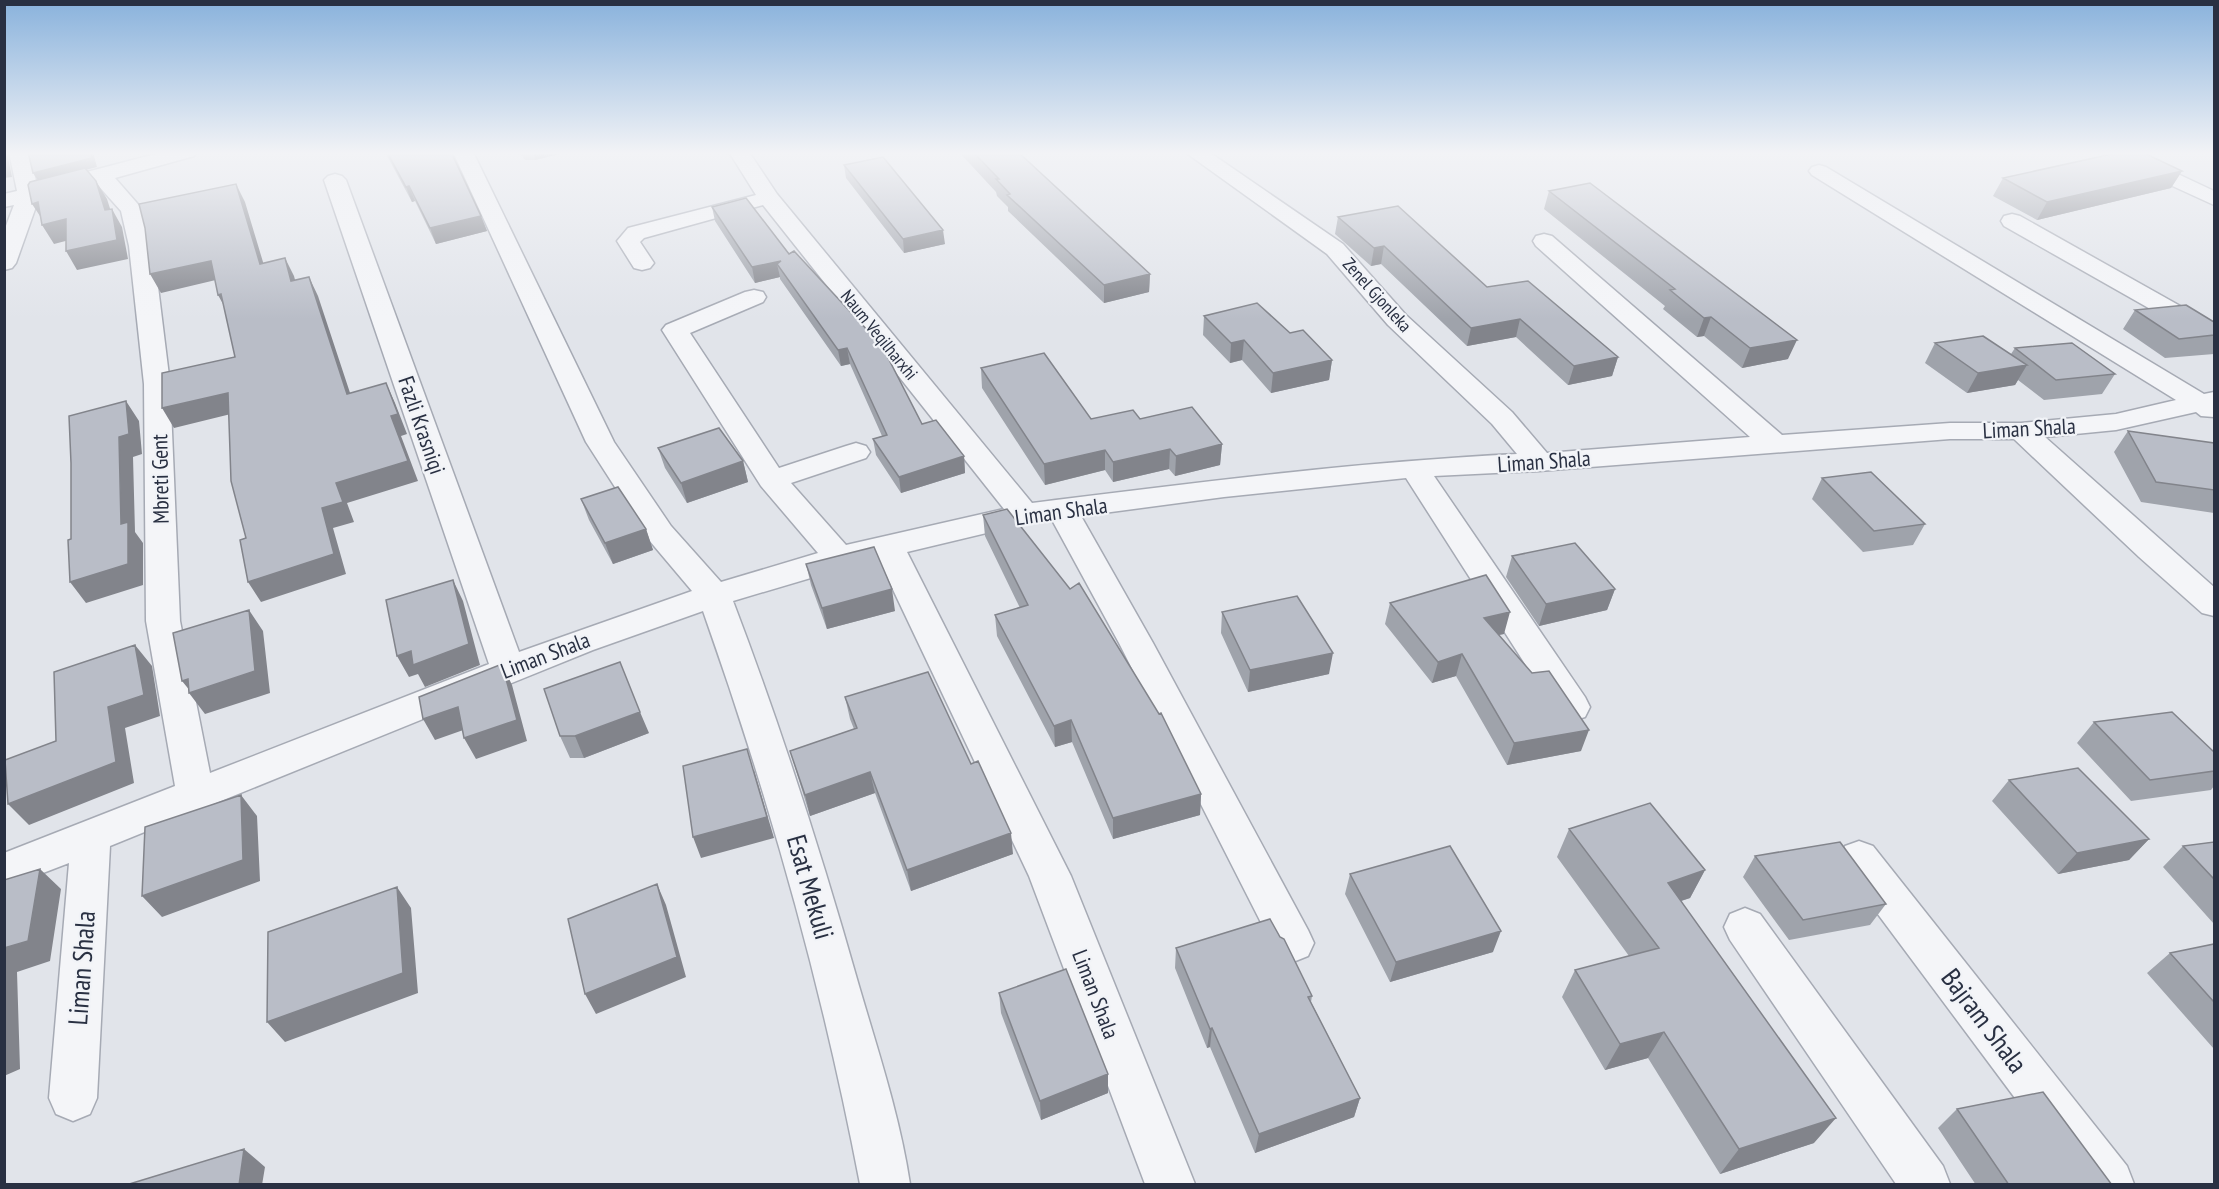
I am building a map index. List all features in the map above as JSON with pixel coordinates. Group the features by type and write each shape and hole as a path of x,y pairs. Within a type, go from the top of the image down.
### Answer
{"street":[{"path":"4,263 24,207"},
{"name":"Mbreti Gent","path":"130,207 141,246 158,384 163,621 195,793"},
{"name":"Fazli Krasniqi","path":"345,207 508,669"},
{"path":"489,207 600,442 660,533 714,595"},
{"path":"642,263 628,241 636,233 733,207"},
{"name":"Naum Veqilharxhi","path":"777,207 1024,514"},
{"name":"Zenel Gjonleka","path":"1275,207 1335,249 1397,320 1502,418 1539,462"},
{"name":"Liman Shala","path":"1880,207 2211,406"},
{"path":"2012,221 2214,335"},
{"path":"1544,241 1776,445"},
{"path":"754,297 675,330 772,480 838,557"},
{"name":"Liman Shala","path":"4,871 581,640 714,595 838,557 1024,514 1224,488 1414,468 1539,462 1950,431 2021,432 2116,422 2211,406"},
{"path":"2021,432 2214,605"},
{"path":"772,480 856,452"},
{"path":"1414,468 1580,718"},
{"path":"1062,510 1142,654 1293,943"},
{"name":"Liman Shala","path":"888,546 1050,876 1170,1185"},
{"name":"Esat Mekuli","path":"714,595 755,706 804,862 866,1092 885,1185"},
{"name":"Liman Shala","path":"73,1098 91,837"},
{"name":"Bajram Shala","path":"1859,858 2109,1185"},
{"path":"1745,927 1925,1185"}],"building":[{"path":"39,207 112,209 117,240 66,251 66,219 42,225"},
{"path":"140,207 243,207 260,264 285,258 291,281 309,277 347,394 386,383 398,414 391,416 408,461 336,483 343,502 322,508 334,554 248,582 240,540 246,538 231,481 228,393 162,408 162,373 235,357 221,294 218,295 211,261 150,274 145,228"},
{"path":"420,207 477,207 481,216 430,228"},
{"path":"712,207 753,207 789,254 794,251 882,346 922,424 936,420 964,456 899,477 873,439 887,435 847,348 838,350 777,264 781,261 752,267"},
{"path":"878,207 924,207 943,230 903,239"},
{"path":"1020,207 1078,207 1150,274 1104,285"},
{"path":"1400,207 1487,287 1528,281 1618,357 1574,366 1520,319 1471,328 1384,246 1374,248 1338,217"},
{"path":"1570,207 1622,207 1797,340 1750,348 1711,317 1704,318 1670,290 1675,289"},
{"path":"1257,303 1290,333 1303,330 1332,360 1273,373 1244,340 1231,343 1204,316"},
{"path":"2186,305 2214,322 2214,335 2179,339 2135,310"},
{"path":"1983,336 2027,365 1978,373 1935,343"},
{"path":"2072,343 2115,374 2056,380 2015,348"},
{"path":"1044,353 1091,419 1133,410 1140,419 1192,407 1222,444 1176,456 1170,449 1113,462 1105,450 1044,464 981,368"},
{"path":"126,401 129,434 119,437 121,524 128,522 128,564 70,582 69,416"},
{"path":"719,428 743,461 681,483 658,448"},
{"path":"2128,431 2214,443 2214,490 2156,482"},
{"path":"1871,472 1925,524 1874,531 1822,478"},
{"path":"618,487 646,529 605,543 581,499"},
{"path":"1007,509 1070,589 1079,583 1159,714 1161,713 1201,794 1113,818 1071,720 1054,726 995,615 1028,605 983,515"},
{"path":"1575,543 1615,589 1546,604 1512,556"},
{"path":"874,547 892,589 822,608 806,564"},
{"path":"1486,575 1510,612 1484,618 1532,673 1549,671 1589,730 1514,743 1462,654 1438,662 1390,603"},
{"path":"453,580 469,644 413,665 411,651 397,656 386,600"},
{"path":"1297,596 1333,653 1250,670 1222,612"},
{"path":"249,610 255,671 189,693 188,679 182,681 173,633"},
{"path":"135,645 144,695 108,707 116,762 8,804 5,760 56,741 54,672"},
{"path":"620,662 640,712 575,736 560,736 544,689"},
{"path":"502,664 517,720 464,738 458,707 423,719 419,697"},
{"path":"928,672 971,764 978,761 1011,833 907,870 870,772 805,795 790,751 857,728 845,697"},
{"path":"2172,712 2214,752 2214,771 2150,780 2094,722"},
{"path":"747,749 767,817 693,837 683,766"},
{"path":"2078,768 2149,839 2077,853 2009,780"},
{"path":"241,795 243,860 142,896 145,827"},
{"path":"1650,803 1705,870 1668,883 1836,1118 1739,1149 1664,1032 1620,1044 1575,970 1659,948 1569,829"},
{"path":"1840,842 1886,904 1803,920 1755,856"},
{"path":"2214,842 2214,879 2183,846"},
{"path":"1450,846 1501,931 1396,962 1350,874"},
{"path":"40,869 28,941 4,948 4,880"},
{"path":"657,884 677,957 585,994 568,919"},
{"path":"397,887 403,973 267,1022 268,932"},
{"path":"1270,919 1280,937 1284,939 1312,996 1308,997 1360,1098 1259,1134 1212,1028 1210,1029 1176,948"},
{"path":"2214,944 2214,1002 2170,953"},
{"path":"1066,969 1108,1074 1040,1101 999,993"},
{"path":"2043,1092 2112,1185 2009,1185 1957,1109"},
{"path":"244,1149 239,1185 126,1185"}]}
